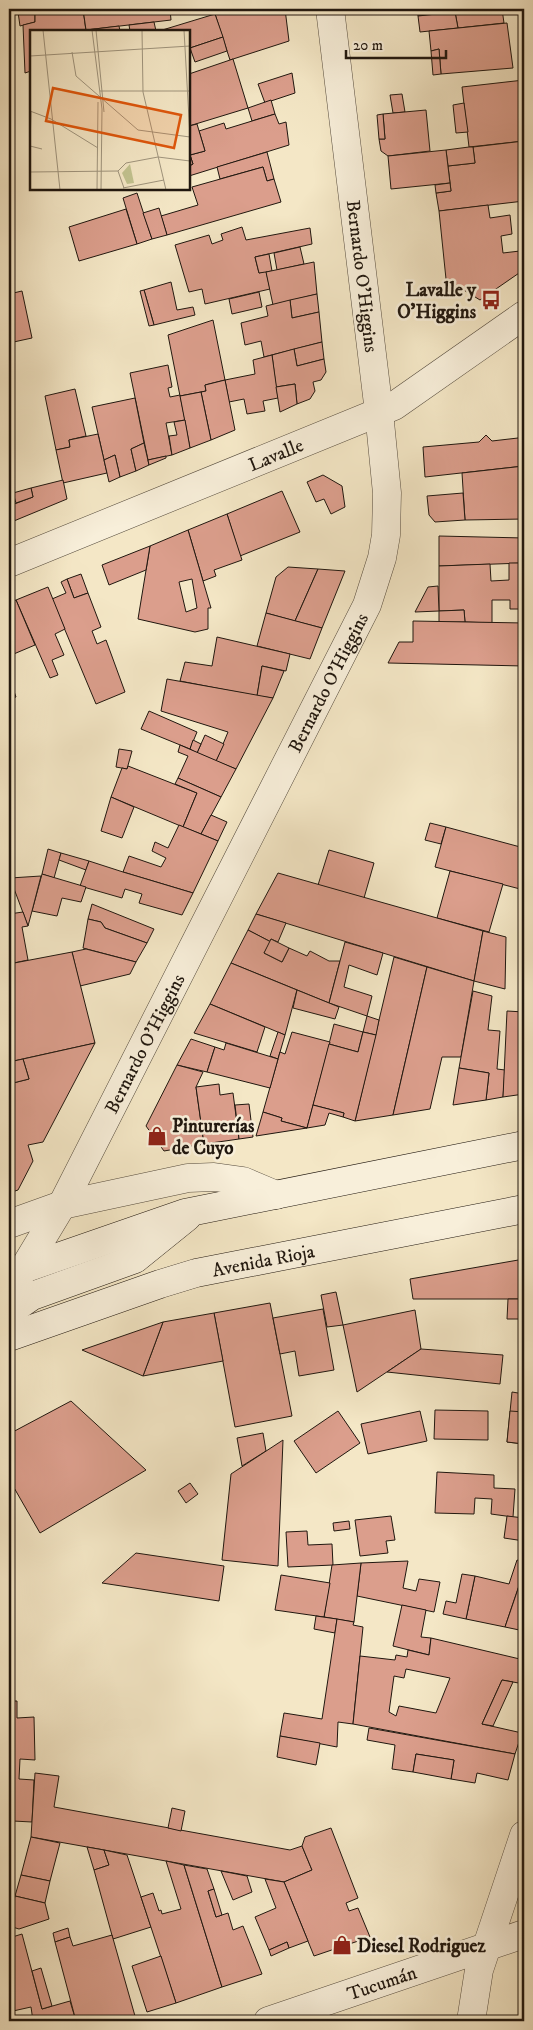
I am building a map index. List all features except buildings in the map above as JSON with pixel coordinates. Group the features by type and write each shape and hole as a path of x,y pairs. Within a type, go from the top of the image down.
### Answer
{"street":[{"name":"Bernardo O'Higgins","path":"9,1293 16,1271 62,1205 368,605 382,558 388,511 379,412 330,9"},
{"name":"Lavalle","path":"9,563 394,406 524,315"},
{"path":"16,1271 166,1218 276,1194 524,1145"},
{"path":"9,1224 62,1205 194,1177 243,1181 276,1194"},
{"name":"Avenida Rioja","path":"9,1337 196,1273 524,1209"},
{"path":"9,1312 32,1296 135,1259 178,1223 199,1210"},
{"path":"471,2021 479,1970 524,1835"},
{"name":"Tucumán","path":"268,2021 524,1934"}],"place":[{"name":"Lavalle y O'Higgins","path":"491,300"},
{"name":"Pinturerías de Cuyo","path":"157,1136"},
{"name":"Diesel Rodriguez","path":"342,1945"}]}
